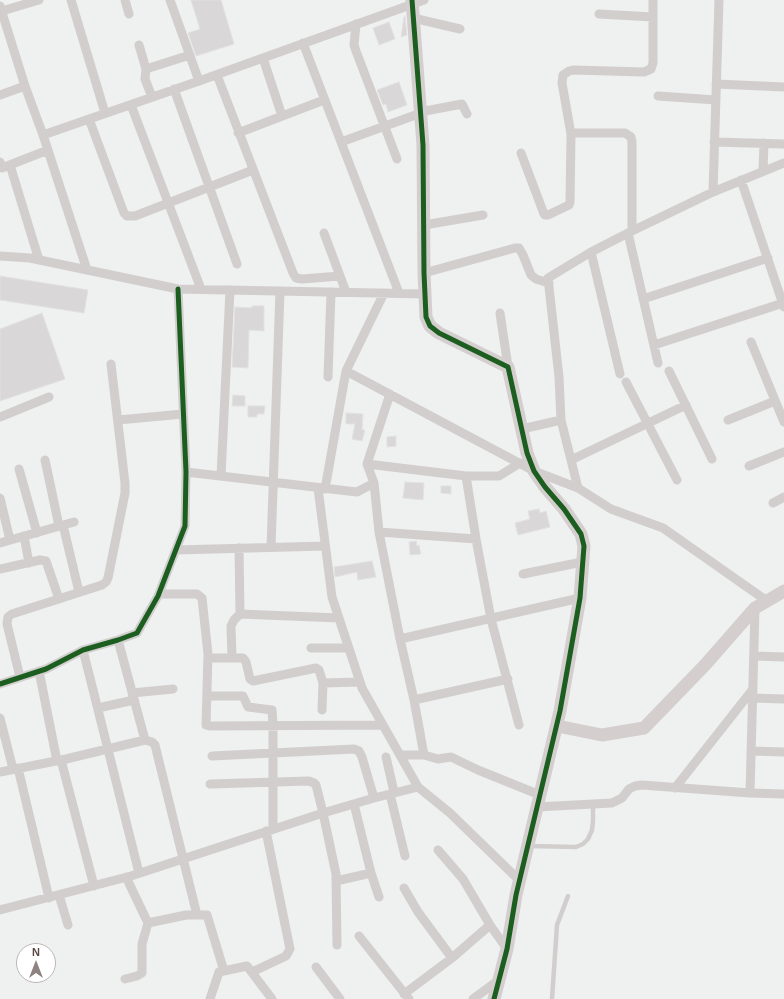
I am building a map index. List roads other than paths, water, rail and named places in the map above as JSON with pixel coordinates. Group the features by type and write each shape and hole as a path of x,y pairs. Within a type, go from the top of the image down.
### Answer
{"street":[{"path":"39,0 1,8 25,86 43,135 87,270"},
{"path":"71,0 105,114"},
{"path":"125,0 129,14"},
{"path":"170,0 199,81"},
{"path":"521,153 544,214 548,215 570,204 570,133 562,82 563,75 573,70 648,71 652,66 652,0"},
{"path":"713,192 719,0"},
{"path":"416,1 413,18 423,145 424,273 426,317 430,326 439,334 508,367"},
{"path":"43,135 217,75 416,1"},
{"path":"599,14 653,17"},
{"path":"413,18 460,29"},
{"path":"356,24 354,45 397,159"},
{"path":"303,43 399,293"},
{"path":"139,46 146,69 145,79 152,97"},
{"path":"146,69 190,55"},
{"path":"263,58 282,116"},
{"path":"217,75 238,133 296,278 302,279 340,276"},
{"path":"716,84 784,87"},
{"path":"0,95 25,86"},
{"path":"174,89 237,264"},
{"path":"658,96 716,100"},
{"path":"238,133 324,100"},
{"path":"341,142 421,112 462,104 467,114"},
{"path":"131,105 201,289"},
{"path":"89,119 124,213 127,216 135,216 168,204 253,170"},
{"path":"570,133 625,134 631,137 630,232 658,363"},
{"path":"714,142 784,144"},
{"path":"763,171 764,143"},
{"path":"0,162 2,168 48,150"},
{"path":"578,488 561,420 559,377 548,278 591,252 630,232 713,192 783,164"},
{"path":"10,165 39,260"},
{"path":"654,345 783,305 741,180"},
{"path":"424,225 483,215"},
{"path":"324,232 346,292"},
{"path":"424,273 519,248 531,275 536,279 549,283"},
{"path":"591,252 620,374"},
{"path":"0,256 39,260 178,289 426,294"},
{"path":"644,299 768,258"},
{"path":"0,684 39,671 83,650 137,633 159,594 185,526 186,472 178,289"},
{"path":"221,476 230,290"},
{"path":"271,547 280,291"},
{"path":"328,377 331,292"},
{"path":"384,293 346,371 322,489 326,546 332,596 362,688 418,787 450,813 520,881"},
{"path":"494,999 507,949 520,881 557,726 580,598 584,546 581,534 564,509 545,487 534,471 527,453 508,367 500,313"},
{"path":"751,342 784,422"},
{"path":"20,677 3,618 102,585 108,578 125,483 111,364"},
{"path":"346,371 534,471 578,488 611,508 663,528 767,601"},
{"path":"669,371 712,459"},
{"path":"626,382 677,480"},
{"path":"390,394 368,464 374,483 380,532 424,755"},
{"path":"0,417 49,396"},
{"path":"728,420 775,401"},
{"path":"571,460 686,406"},
{"path":"118,420 183,414"},
{"path":"522,429 561,420"},
{"path":"749,466 784,452"},
{"path":"45,460 79,592"},
{"path":"368,464 466,476 499,476 520,463"},
{"path":"19,469 37,533"},
{"path":"186,472 357,492 374,483"},
{"path":"466,476 491,619 519,725"},
{"path":"773,503 784,497"},
{"path":"0,498 2,516 10,540"},
{"path":"0,543 74,522"},
{"path":"380,532 476,539"},
{"path":"24,536 29,563"},
{"path":"176,550 326,546"},
{"path":"232,658 231,626 240,614 239,548"},
{"path":"0,569 40,560 46,561 48,563 59,599"},
{"path":"523,574 582,562"},
{"path":"557,726 602,735 644,728 706,665 755,608 784,591"},
{"path":"159,594 196,594 202,598 208,658 206,725 383,725"},
{"path":"400,639 580,598"},
{"path":"750,793 755,608"},
{"path":"240,614 339,618"},
{"path":"118,640 145,740"},
{"path":"311,648 349,648"},
{"path":"83,650 139,873"},
{"path":"754,656 784,657"},
{"path":"208,658 245,659 250,679 253,681 316,668 319,670 323,683 322,710"},
{"path":"39,671 59,761 94,886"},
{"path":"414,700 508,679"},
{"path":"323,683 360,682"},
{"path":"98,708 133,696 173,689"},
{"path":"753,694 784,699"},
{"path":"675,788 753,694"},
{"path":"207,696 243,696 248,707 272,710 273,782 270,830 290,949 286,956 252,972"},
{"path":"0,718 16,769 49,898"},
{"path":"0,772 59,761 145,740 149,741 154,745 196,915"},
{"path":"212,756 354,749 359,751 374,798"},
{"path":"751,750 784,752"},
{"path":"400,756 424,755 438,759 451,757 539,801 593,804 617,802 629,789 635,786 784,794"},
{"path":"386,757 405,856"},
{"path":"210,784 309,781 314,783 323,813 336,881 337,945"},
{"path":"0,910 126,877 323,813 418,787"},
{"path":"354,804 370,873 379,897"},
{"path":"438,850 463,879 490,925 507,949"},
{"path":"336,881 370,873"},
{"path":"125,979 138,976 142,973 142,944 148,923 126,877"},
{"path":"404,888 418,912 452,958"},
{"path":"59,895 68,925"},
{"path":"148,923 186,915 207,915 224,971"},
{"path":"359,936 407,996 490,925"},
{"path":"210,999 219,972 248,966 272,999"},
{"path":"316,967 340,999"},
{"path":"473,999 499,980"}],"lane":[{"path":"528,846 576,847 583,844 588,839 592,830 593,804"},
{"path":"552,999 557,925 568,896"}]}
